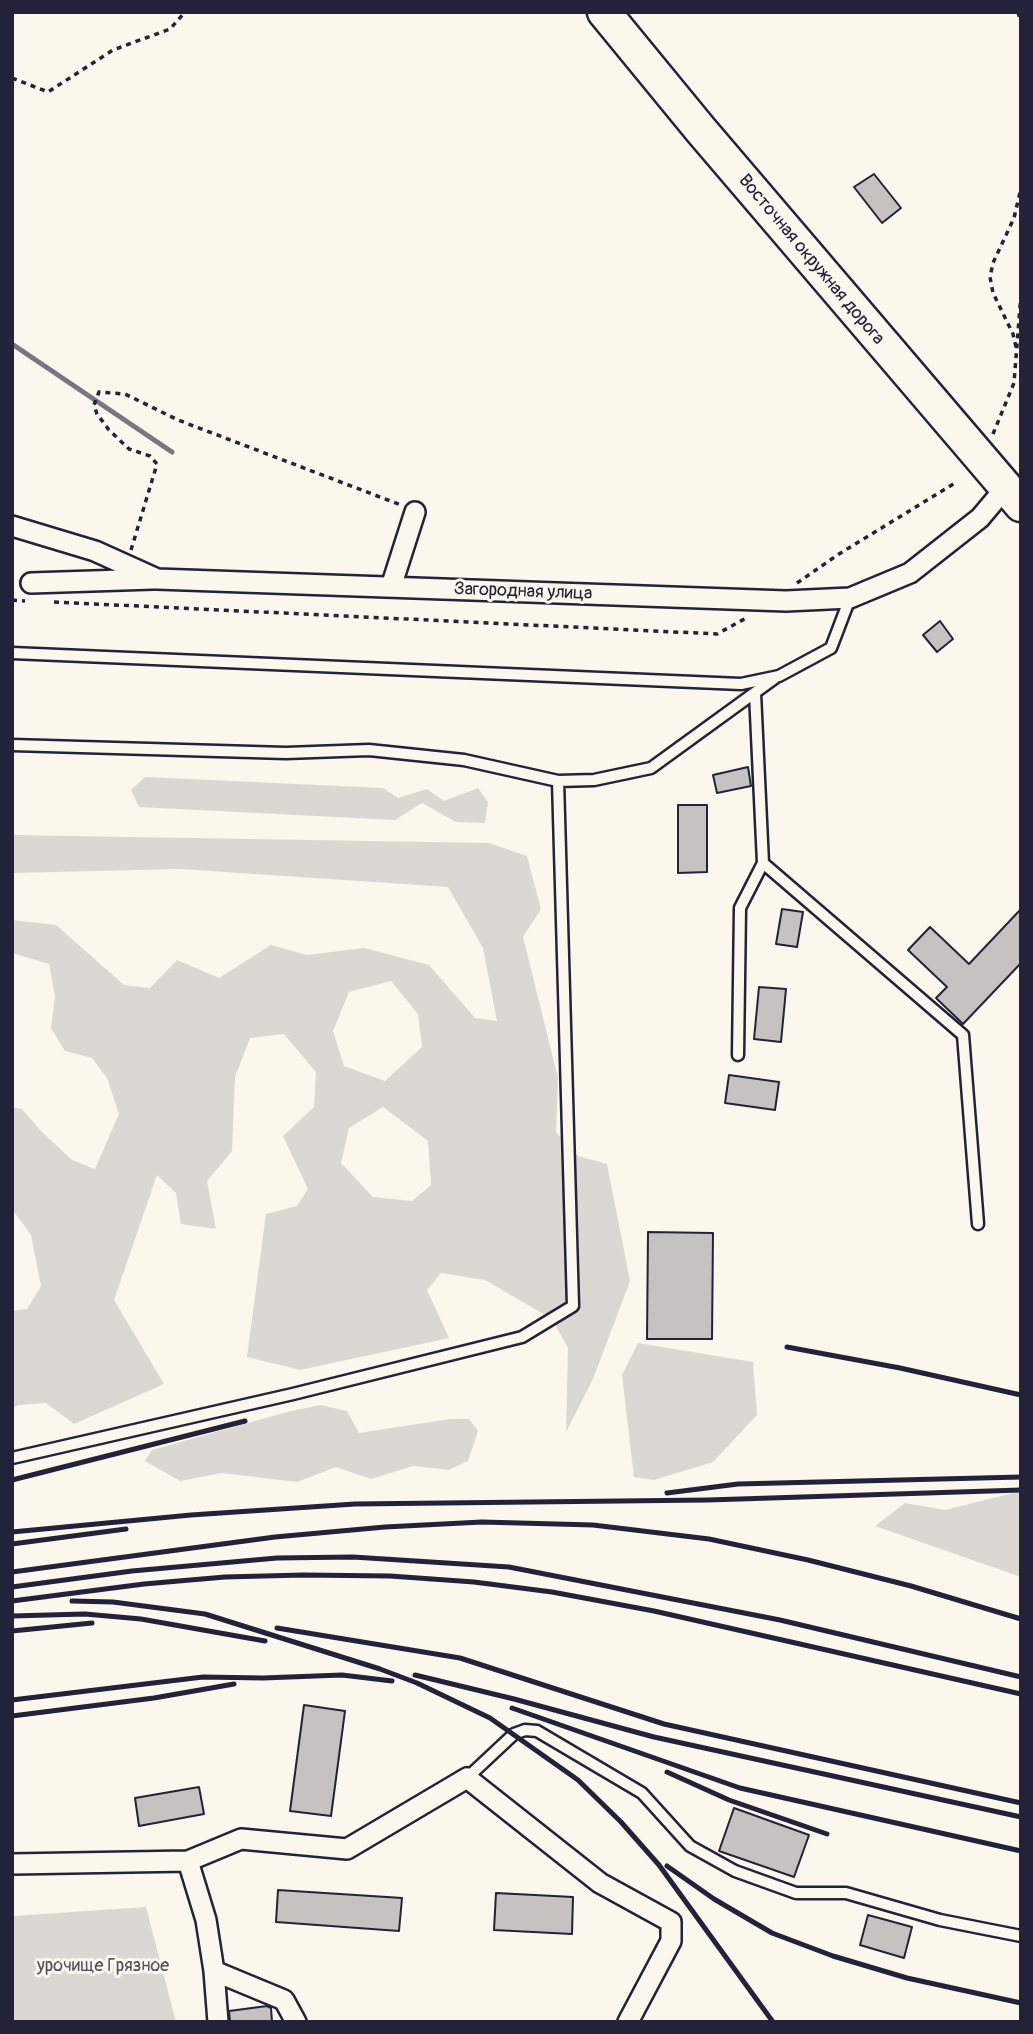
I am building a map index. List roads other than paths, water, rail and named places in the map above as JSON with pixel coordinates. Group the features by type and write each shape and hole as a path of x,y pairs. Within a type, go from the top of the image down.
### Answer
{"main road":[{"name":"Восточная окружная дорога","path":"604,12 700,129 1013,496"}],"street":[{"name":"Загородная улица","path":"12,526 95,551 157,579 786,601 850,598 910,573 980,517 1013,496"},
{"path":"391,587 415,512"},
{"path":"31,583 157,579"},
{"path":"12,1864 188,1861 241,1839 347,1849 467,1779 600,1883 671,1923 671,1941 628,2022"},
{"path":"188,1861 206,1920 218,2022"},
{"path":"214,1971 284,2000 296,2022"}],"lane":[{"path":"12,745 286,753 369,750 464,760 558,780 594,780 651,768 779,676 831,648 850,598"},
{"path":"12,653 741,684 779,676"},
{"path":"738,1055 740,908 763,863 755,693"},
{"path":"12,1458 293,1394 522,1337 573,1306 558,780"},
{"path":"763,863 963,1035 978,1224"},
{"path":"467,1779 514,1734 525,1730 537,1731 642,1793 690,1846 735,1871 796,1893 846,1893 940,1920 1021,1936"}],"waterway":[{"path":"12,344 172,452"}],"railway":[{"path":"787,1347 900,1368 1021,1395"},
{"path":"12,1480 245,1421"},
{"path":"667,1493 738,1484 1021,1477"},
{"path":"12,1532 191,1515 355,1504 708,1500 1021,1490"},
{"path":"12,1572 275,1537 385,1527 482,1522 593,1525 709,1539 808,1560 911,1586 1021,1619"},
{"path":"12,1544 126,1529"},
{"path":"12,1587 132,1571 277,1558 353,1557 509,1567 780,1620 1021,1677"},
{"path":"12,1601 144,1584 225,1577 390,1576 474,1582 552,1592 654,1611 1021,1694"},
{"path":"72,1601 113,1602 205,1614 380,1669 417,1683 490,1718 578,1780 621,1822 659,1865 773,2022"},
{"path":"12,1616 85,1614 141,1619 265,1641"},
{"path":"12,1631 92,1623"},
{"path":"277,1628 460,1658 664,1724 1021,1803"},
{"path":"12,1700 203,1677 342,1675 392,1681"},
{"path":"415,1675 654,1737 1021,1817"},
{"path":"12,1716 154,1698 234,1684"},
{"path":"512,1708 740,1788 1021,1851"},
{"path":"667,1772 729,1800 827,1834"},
{"path":"667,1866 714,1899 772,1933 833,1956 907,1978 1021,2003"}],"park label":[{"name":"урочище Грязное","path":"103,1966"}]}
